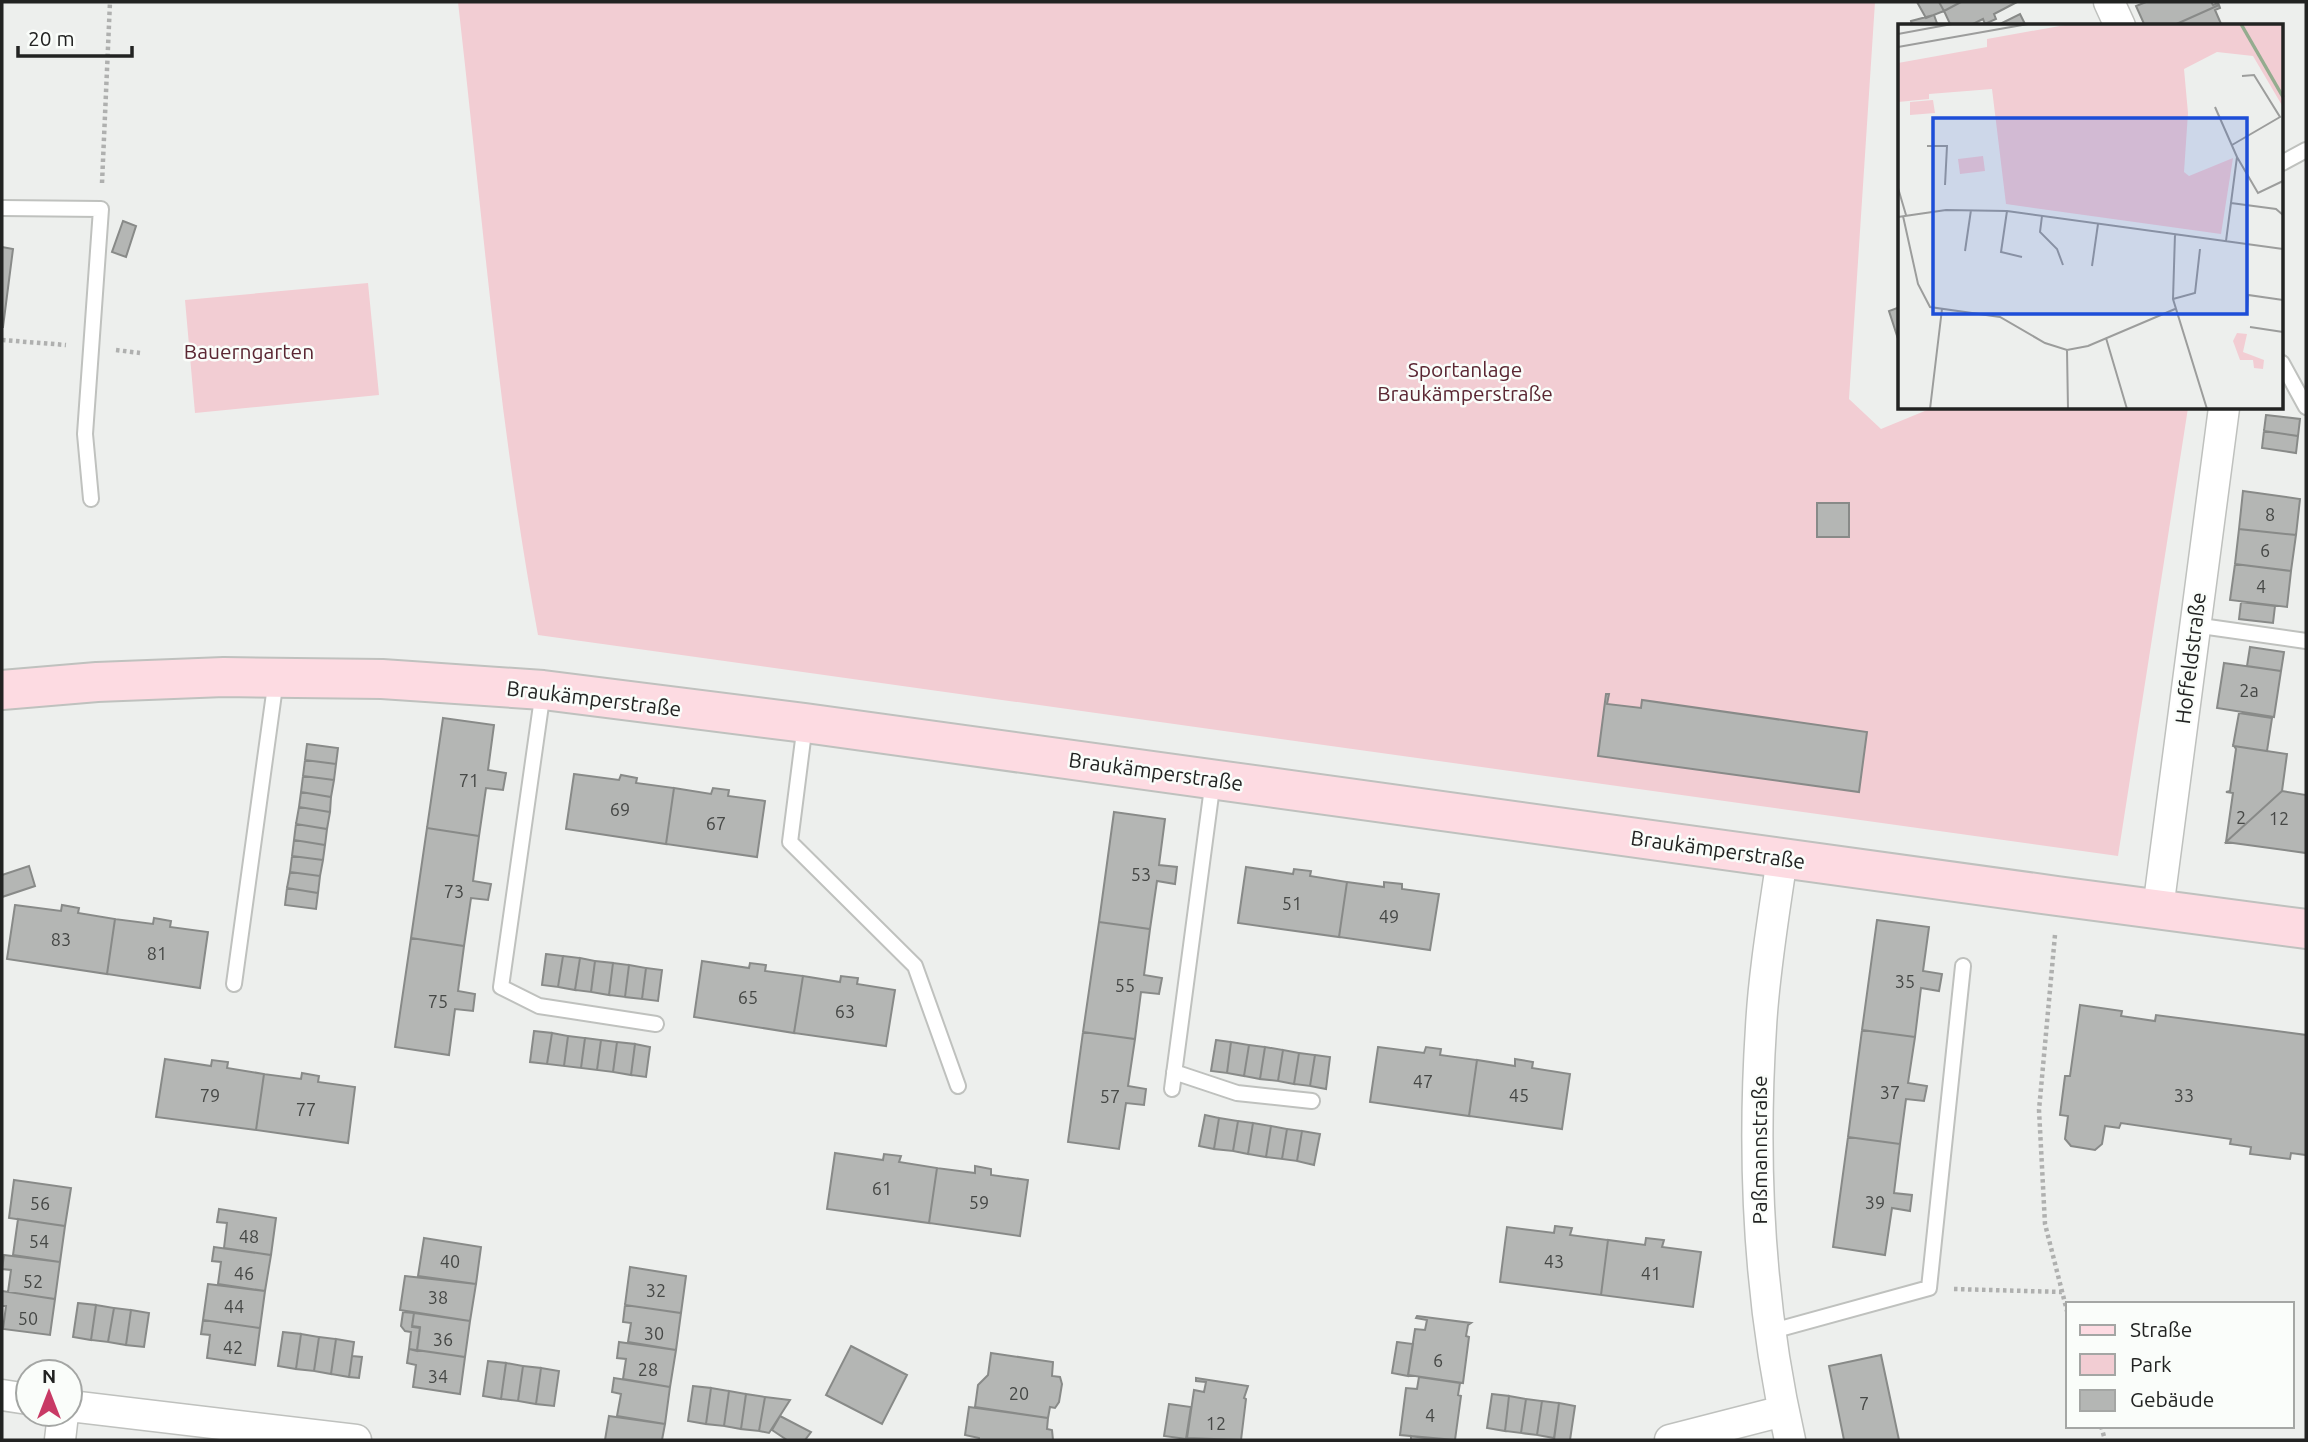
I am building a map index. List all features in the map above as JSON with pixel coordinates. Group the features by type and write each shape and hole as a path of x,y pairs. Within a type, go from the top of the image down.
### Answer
{"street":[{"path":"2109,2 2119,24"},
{"name":"Hoffeldstraße","path":"2158,909 2224,410"},
{"name":"Braukämperstraße","path":"2,690 97,682 224,677 382,679 543,690 805,723 2306,929"},
{"name":"Paßmannstraße","path":"1782,858 1761,1026 1757,1124 1758,1223 1769,1332 1790,1440"},
{"path":"84,1408 356,1440"},
{"path":"1670,1440 1783,1410"}],"lane":[{"path":"2284,162 2306,150"},
{"path":"2,208 101,209 85,434 91,499"},
{"path":"2284,367 2306,407"},
{"path":"2194,625 2306,641"},
{"path":"234,984 276,678"},
{"path":"543,690 501,987 539,1006 656,1024"},
{"path":"805,723 790,842 915,966 958,1086"},
{"path":"1172,1089 1213,779"},
{"path":"1769,1332 1929,1288 1963,966"},
{"path":"1174,1072 1237,1093 1312,1101"}],"path":[{"path":"101,209 110,2"},
{"path":"2,340 21,342"},
{"path":"2057,896 2039,1110 2045,1224 2066,1307"},
{"path":"1929,1288 2062,1292"}],"green space":[{"name":"Sportanlage Braukämperstraße","path":"458,2 1875,2 1849,399 1881,429 1927,410 2188,410 2118,856 538,635 512,477"},
{"name":"Bauerngarten","path":"368,283 379,395 195,413 185,300"}],"building":[{"path":"1917,2 1939,2 1944,11 1926,18"},
{"path":"1939,2 1961,2 1944,11"},
{"path":"1961,2 2017,2 1994,14 1996,19 1985,24 1983,19 1973,24 1950,24 1944,11"},
{"path":"2146,2 2211,2 2213,5 2219,5 2176,24 2144,24 2136,6"},
{"path":"2219,5 2220,8 2215,10 2221,24 2176,24"},
{"path":"2020,14 2025,24 2000,24"},
{"path":"1934,15 1937,24 1912,24 1911,21"},
{"path":"123,221 136,226 126,257 112,252"},
{"path":"2,247 13,249 3,327 2,327"},
{"path":"1898,308 1898,339 1889,311"},
{"path":"2266,415 2300,419 2298,436 2264,431"},
{"path":"2264,431 2298,436 2296,453 2262,448"},
{"path":"2243,491 2300,499 2296,535 2239,529"},
{"path":"1817,503 1849,503 1849,537 1817,537"},
{"path":"2239,529 2296,535 2291,571 2235,564"},
{"path":"2235,564 2291,571 2287,607 2230,600"},
{"path":"2241,602 2275,606 2273,623 2239,619"},
{"path":"2250,647 2284,652 2281,671 2247,666"},
{"path":"2224,663 2281,671 2274,717 2217,708"},
{"path":"1606,694 1609,694 1607,704 1641,708 1642,700 1867,732 1859,792 1598,756"},
{"path":"2239,713 2272,718 2267,751 2233,746"},
{"path":"443,718 494,725 488,770 506,773 503,790 486,788 479,836 427,828"},
{"path":"307,744 338,748 336,764 305,760"},
{"path":"2234,746 2287,754 2282,791 2226,842 2233,793 2226,792 2230,791 2236,749"},
{"path":"305,760 336,764 334,780 303,776"},
{"path":"574,774 619,780 621,775 637,778 636,783 674,788 666,844 566,829"},
{"path":"303,776 334,780 331,797 301,792"},
{"path":"674,788 711,794 713,788 729,790 728,796 765,801 757,857 666,844"},
{"path":"2282,791 2306,795 2306,853 2226,842"},
{"path":"301,792 331,797 330,812 299,807"},
{"path":"299,807 330,812 327,829 296,824"},
{"path":"1114,812 1165,819 1159,865 1177,867 1175,884 1157,881 1150,929 1099,922"},
{"path":"296,824 327,829 325,845 294,840"},
{"path":"427,828 479,836 473,881 491,884 488,900 471,898 464,946 411,938"},
{"path":"294,840 325,845 323,860 292,856"},
{"path":"292,856 323,860 320,876 290,872"},
{"path":"29,866 35,886 2,897 2,875"},
{"path":"1246,867 1293,874 1294,869 1311,871 1310,876 1347,882 1339,937 1238,923"},
{"path":"290,872 320,876 318,893 287,888"},
{"path":"1347,882 1384,887 1384,882 1402,884 1402,889 1439,894 1430,950 1339,937"},
{"path":"287,888 318,893 316,909 285,905"},
{"path":"15,905 61,911 62,905 79,908 78,913 115,919 107,974 7,959"},
{"path":"154,918 171,921 170,927 208,932 200,988 107,974 115,919 153,924"},
{"path":"1877,920 1929,927 1923,971 1942,974 1939,991 1921,988 1915,1037 1862,1030"},
{"path":"1099,922 1150,929 1144,975 1162,978 1159,994 1141,992 1135,1039 1083,1032"},
{"path":"411,938 464,946 458,991 475,994 473,1011 455,1009 449,1055 395,1047"},
{"path":"546,954 563,956 558,987 542,985"},
{"path":"563,956 580,958 575,990 558,987"},
{"path":"580,958 595,961 591,992 575,990"},
{"path":"595,961 613,963 609,995 591,992"},
{"path":"702,961 749,968 750,963 766,965 765,971 803,976 794,1033 694,1017"},
{"path":"613,963 629,965 625,997 609,995"},
{"path":"629,965 646,968 642,999 625,997"},
{"path":"646,968 662,970 658,1001 642,999"},
{"path":"803,976 840,982 841,976 858,978 857,984 895,990 886,1046 794,1033"},
{"path":"2080,1005 2122,1011 2121,1016 2155,1021 2156,1015 2306,1035 2306,1155 2291,1153 2290,1159 2250,1154 2251,1147 2230,1144 2231,1139 2121,1123 2119,1128 2105,1126 2102,1144 2095,1150 2071,1146 2065,1139 2068,1116 2060,1115 2065,1076 2070,1076"},
{"path":"1862,1030 1915,1037 1908,1083 1927,1086 1924,1101 1906,1099 1900,1144 1848,1137"},
{"path":"534,1031 552,1033 547,1064 530,1062"},
{"path":"1083,1032 1135,1039 1128,1086 1146,1089 1144,1105 1126,1103 1119,1149 1068,1142"},
{"path":"552,1033 568,1036 564,1066 547,1064"},
{"path":"568,1036 585,1038 581,1068 564,1066"},
{"path":"585,1038 601,1040 597,1070 581,1068"},
{"path":"601,1040 617,1042 613,1072 597,1070"},
{"path":"1216,1040 1231,1042 1227,1073 1211,1071"},
{"path":"617,1042 635,1044 631,1075 613,1072"},
{"path":"1231,1042 1249,1045 1244,1076 1227,1073"},
{"path":"635,1044 650,1047 646,1077 631,1075"},
{"path":"1249,1045 1265,1047 1260,1079 1244,1076"},
{"path":"1265,1047 1283,1050 1278,1081 1260,1079"},
{"path":"1378,1047 1424,1053 1426,1047 1441,1049 1440,1055 1477,1060 1469,1116 1370,1102"},
{"path":"1283,1050 1299,1053 1294,1084 1278,1081"},
{"path":"1299,1053 1315,1055 1310,1086 1294,1084"},
{"path":"1315,1055 1330,1057 1326,1089 1310,1086"},
{"path":"165,1059 211,1066 212,1060 228,1062 227,1068 264,1074 256,1130 156,1117"},
{"path":"1515,1059 1533,1062 1532,1068 1570,1074 1562,1129 1469,1116 1477,1060 1515,1066"},
{"path":"302,1073 319,1076 318,1082 355,1087 348,1143 256,1130 264,1074 301,1079"},
{"path":"1205,1115 1219,1118 1214,1149 1199,1146"},
{"path":"1219,1118 1238,1121 1233,1151 1214,1149"},
{"path":"1238,1121 1253,1123 1248,1154 1233,1151"},
{"path":"1253,1123 1271,1126 1266,1157 1248,1154"},
{"path":"1271,1126 1287,1129 1282,1159 1266,1157"},
{"path":"1287,1129 1302,1131 1297,1161 1282,1159"},
{"path":"1302,1131 1320,1134 1314,1165 1297,1161"},
{"path":"1848,1137 1900,1144 1894,1193 1912,1195 1910,1211 1892,1208 1885,1255 1833,1247"},
{"path":"835,1153 883,1160 884,1154 901,1156 899,1162 937,1168 929,1223 827,1209"},
{"path":"975,1166 991,1169 991,1175 1028,1180 1020,1236 929,1223 937,1168 975,1173"},
{"path":"14,1180 71,1188 65,1226 9,1218"},
{"path":"219,1209 276,1218 271,1255 224,1248 227,1223 217,1222"},
{"path":"18,1219 65,1226 60,1262 13,1255"},
{"path":"1555,1226 1572,1228 1570,1235 1608,1240 1601,1295 1500,1282 1507,1227 1554,1233"},
{"path":"424,1238 481,1247 476,1284 418,1276"},
{"path":"1646,1238 1664,1240 1662,1247 1701,1252 1693,1307 1601,1295 1608,1240 1645,1245"},
{"path":"214,1247 271,1255 265,1291 218,1284 221,1262 212,1261"},
{"path":"4,1255 60,1262 55,1299 8,1292 11,1270 2,1269"},
{"path":"630,1267 686,1276 681,1313 625,1305"},
{"path":"405,1276 476,1284 470,1321 400,1310"},
{"path":"208,1284 265,1291 260,1328 203,1320"},
{"path":"2,1291 55,1299 50,1335 3,1329 6,1306 2,1306"},
{"path":"78,1303 96,1305 91,1340 73,1337"},
{"path":"96,1305 114,1308 108,1342 91,1340"},
{"path":"625,1305 681,1313 676,1350 628,1342 631,1323 623,1322"},
{"path":"114,1308 131,1310 126,1345 108,1342"},
{"path":"131,1310 149,1313 144,1347 126,1345"},
{"path":"403,1312 414,1313 412,1327 420,1328 417,1351 409,1349 411,1332 405,1331 401,1326"},
{"path":"414,1313 470,1321 465,1357 417,1350 420,1327 412,1326"},
{"path":"1416,1318 1471,1323 1466,1336 1469,1337 1463,1383 1408,1375 1415,1329 1425,1330 1427,1320"},
{"path":"203,1320 260,1328 255,1365 207,1358 210,1335 201,1334"},
{"path":"283,1332 301,1334 296,1369 278,1366"},
{"path":"301,1334 319,1337 314,1371 296,1369"},
{"path":"319,1337 336,1339 331,1374 314,1371"},
{"path":"336,1339 354,1342 349,1377 331,1374"},
{"path":"619,1342 676,1350 670,1387 623,1379 626,1359 617,1358"},
{"path":"1397,1342 1413,1344 1408,1376 1392,1373"},
{"path":"851,1346 907,1375 882,1424 826,1395"},
{"path":"409,1349 465,1357 460,1394 413,1387 416,1365 407,1363"},
{"path":"991,1353 1053,1362 1052,1376 1060,1377 1062,1384 1059,1402 1055,1408 1050,1407 1048,1418 975,1407 978,1385 988,1375"},
{"path":"1881,1355 1899,1440 1844,1440 1829,1366"},
{"path":"352,1356 362,1357 359,1378 349,1377"},
{"path":"488,1361 506,1363 501,1399 483,1396"},
{"path":"506,1363 523,1366 518,1401 501,1399"},
{"path":"523,1366 541,1368 536,1404 518,1401"},
{"path":"541,1368 559,1371 554,1406 536,1404"},
{"path":"1419,1377 1460,1383 1458,1395 1461,1396 1455,1440 1400,1435 1406,1388 1417,1389"},
{"path":"614,1378 670,1387 665,1424 617,1416 621,1394 612,1392"},
{"path":"1196,1378 1248,1386 1244,1398 1241,1440 1187,1438 1194,1390 1204,1392 1206,1382 1196,1381"},
{"path":"693,1386 711,1388 706,1424 688,1421"},
{"path":"711,1388 729,1391 724,1426 706,1424"},
{"path":"729,1391 746,1394 741,1429 724,1426"},
{"path":"746,1394 765,1397 759,1431 741,1429"},
{"path":"1492,1394 1509,1396 1505,1431 1487,1428"},
{"path":"1509,1396 1526,1399 1521,1433 1505,1431"},
{"path":"765,1397 790,1400 769,1433 759,1431"},
{"path":"1526,1399 1542,1401 1537,1435 1521,1433"},
{"path":"1542,1401 1559,1403 1554,1438 1537,1435"},
{"path":"1559,1403 1575,1406 1570,1440 1554,1440"},
{"path":"1169,1404 1191,1407 1186,1439 1164,1436"},
{"path":"969,1407 1048,1418 1047,1429 1052,1430 1053,1440 979,1440 965,1435"},
{"path":"609,1416 665,1424 662,1440 605,1440"},
{"path":"780,1416 811,1432 805,1440 787,1440 772,1430"},
{"path":"1411,1436 1438,1440 1411,1440"}]}
